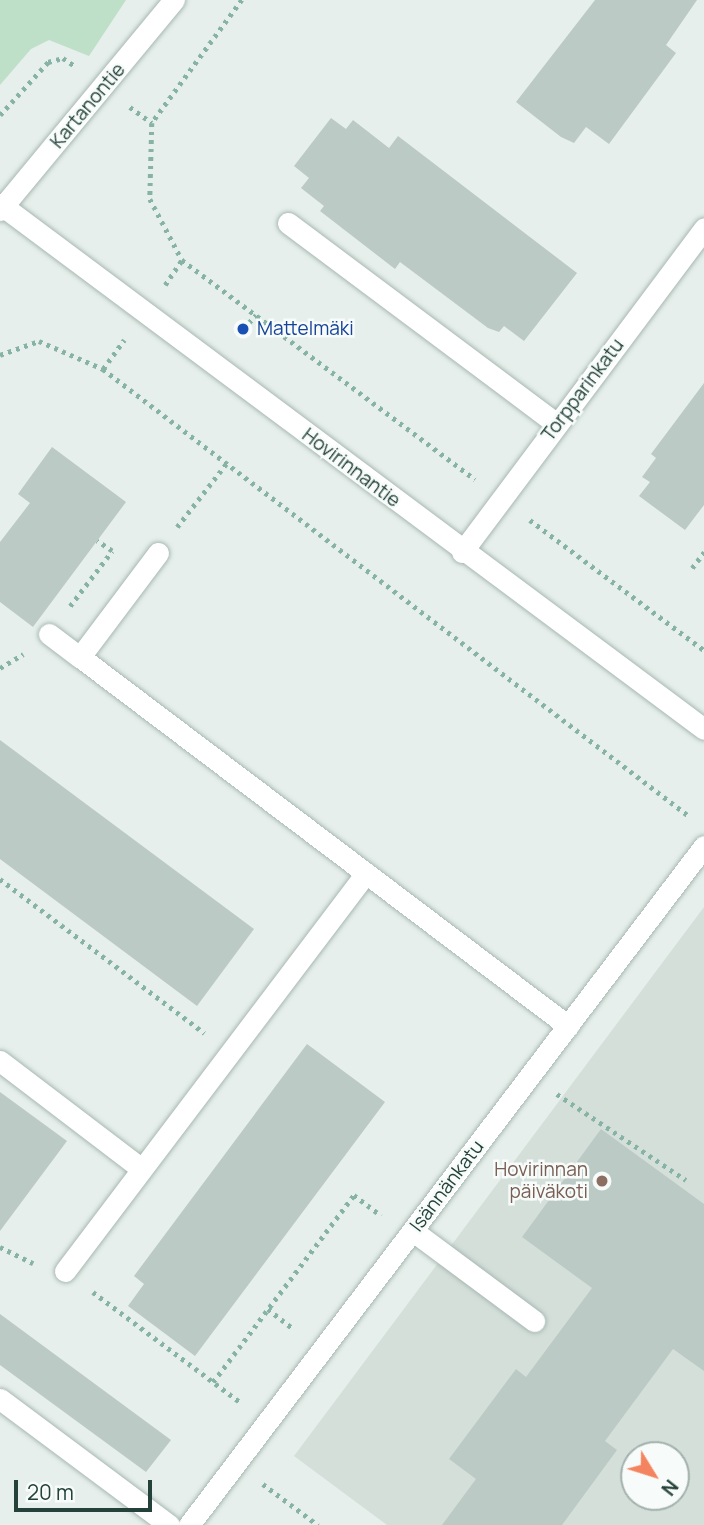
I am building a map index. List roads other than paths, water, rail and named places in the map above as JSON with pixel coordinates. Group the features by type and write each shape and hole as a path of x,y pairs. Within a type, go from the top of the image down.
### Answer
{"street":[{"name":"Kartanontie","path":"1,207 174,0"},
{"name":"Hovirinnantie","path":"1,207 462,552 704,729"},
{"path":"289,223 557,425"},
{"name":"Torpparinkatu","path":"462,552 704,228"},
{"path":"80,657 158,553"},
{"path":"49,634 568,1026"},
{"name":"Isännänkatu","path":"189,1525 704,846"},
{"path":"65,1271 366,873"},
{"path":"0,1061 142,1169"},
{"path":"413,1231 534,1321"},
{"path":"0,1399 169,1525"}],"place":[{"name":"Mattelmäki","path":"243,329"},
{"name":"Hovirinnan päiväkoti","path":"602,1181"}]}
